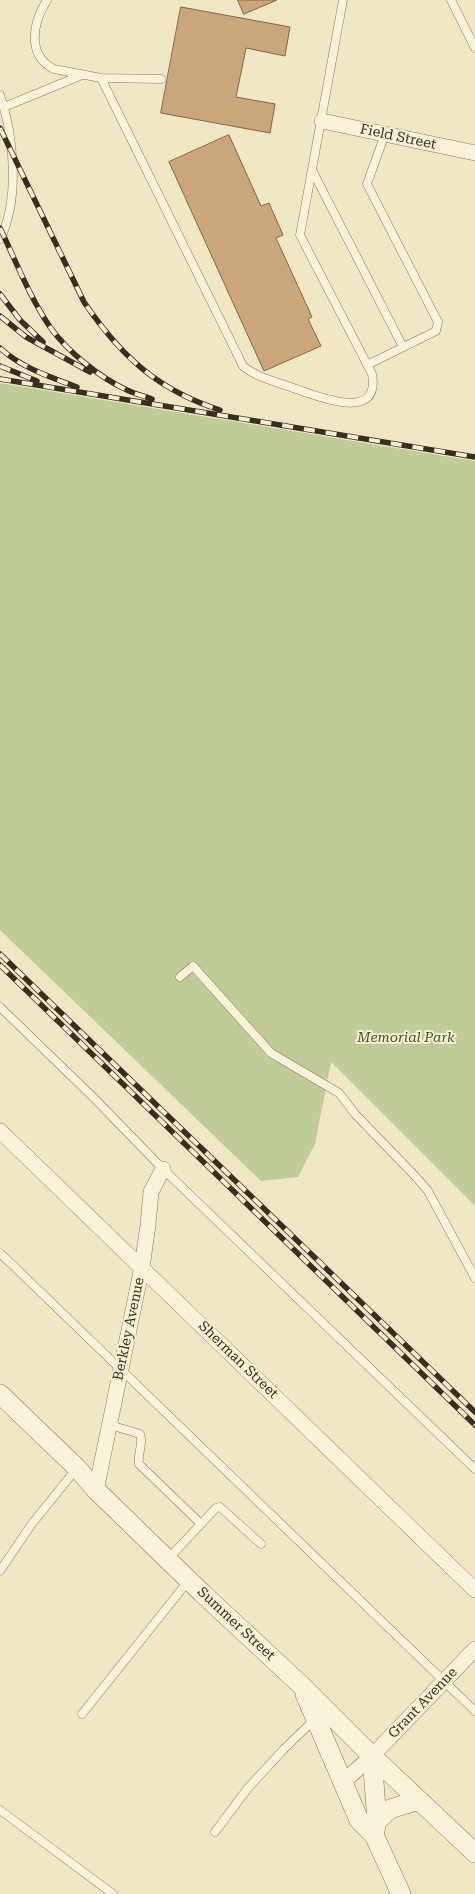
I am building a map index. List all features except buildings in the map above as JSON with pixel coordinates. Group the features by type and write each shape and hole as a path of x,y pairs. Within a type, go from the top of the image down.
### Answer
{"street":[{"name":"Field Street","path":"322,121 475,153"},
{"name":"Sherman Street","path":"0,1131 475,1590"},
{"name":"Berkley Avenue","path":"96,1490 142,1268 151,1192 163,1169"},
{"name":"Summer Street","path":"0,1394 189,1580 475,1853"},
{"name":"Grant Avenue","path":"342,1783 372,1756 475,1649"},
{"path":"301,1685 359,1820 376,1828"},
{"path":"372,1756 376,1828 401,1894"},
{"path":"376,1828 390,1809 419,1800"}],"lane":[{"path":"47,0 35,25 34,38 36,47 48,66 54,69 101,78 161,79"},
{"path":"101,78 243,366 249,371 265,378 316,396 348,403 361,401 367,398 371,392 373,381 367,365 300,235 343,0"},
{"path":"451,0 475,48"},
{"path":"4,107 82,75"},
{"path":"0,95 11,140 12,181 8,222 0,239"},
{"path":"367,365 436,331 438,322 367,184 385,134"},
{"path":"312,170 403,348"},
{"path":"180,977 193,966 271,1053 339,1093 356,1115 428,1191 475,1278"},
{"path":"0,1007 94,1097 163,1169 475,1469"},
{"path":"0,1253 475,1712"},
{"path":"110,1425 140,1434 142,1438 138,1458 139,1464 200,1524"},
{"path":"0,1571 77,1468"},
{"path":"168,1559 216,1508 220,1507 261,1544"},
{"path":"82,1714 189,1580"},
{"path":"215,1832 248,1788 315,1719"},
{"path":"0,1810 113,1894"}],"green space":[{"name":"Memorial Park","path":"0,383 475,461 475,1206 331,1062 315,1144 298,1177 261,1181 0,930"}],"railway":[{"path":"0,128 84,302 98,321 126,354 159,381 198,402 220,410"},
{"path":"0,228 36,303 57,336 95,371 117,385 152,399"},
{"path":"0,294 20,320 43,342"},
{"path":"0,316 26,337 90,372"},
{"path":"0,348 27,366 77,387"},
{"path":"0,366 37,381"},
{"path":"0,379 475,457"},
{"path":"0,954 475,1412"},
{"path":"0,965 475,1425"}]}
